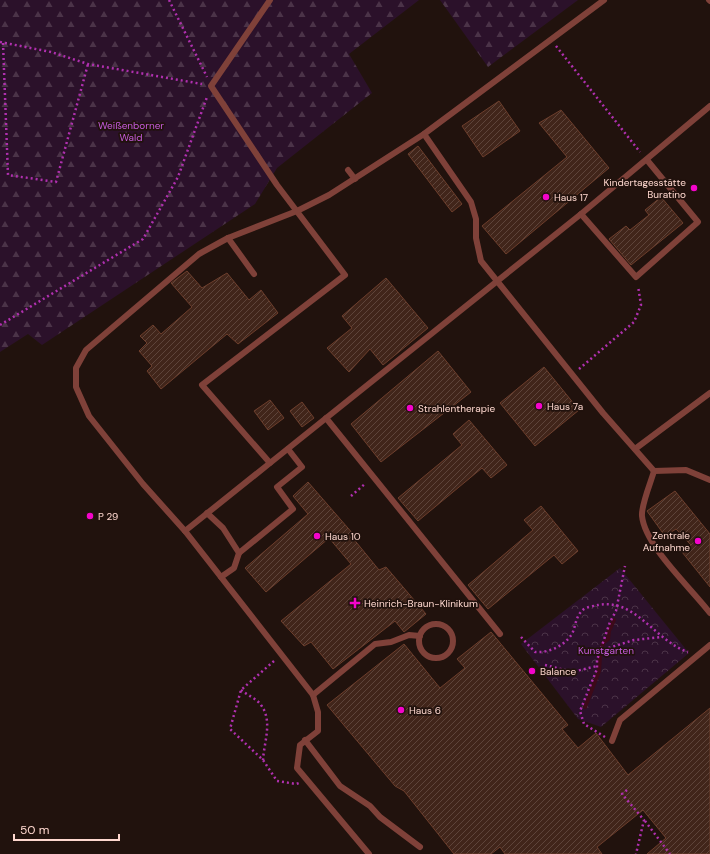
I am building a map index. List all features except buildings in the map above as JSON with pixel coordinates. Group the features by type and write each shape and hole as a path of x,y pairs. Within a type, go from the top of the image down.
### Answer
{"lane":[{"path":"270,0 211,86 228,113 297,211 345,274 202,384 270,463"},
{"path":"369,854 297,768 300,745 318,731 318,712 313,695 185,531 143,484 89,416 76,387 76,368 86,350 199,254 228,238 297,211 328,196 424,134 604,0"},
{"path":"185,531 581,214 710,106"},
{"path":"424,134 471,202 476,219 476,238 481,261 572,375 654,471"},
{"path":"581,214 636,277 698,222 646,160"},
{"path":"348,170 355,179"},
{"path":"228,238 254,274"},
{"path":"635,449 710,393"},
{"path":"326,418 500,634"},
{"path":"221,577 234,568 239,553 293,509 277,487 302,467 288,448"},
{"path":"654,471 686,470 710,480"},
{"path":"654,471 642,514 646,532 656,549 710,613"},
{"path":"207,513 223,528 239,553"},
{"path":"437,624 442,626 451,633 451,649 443,657 438,658 427,656 420,647 420,636 426,628 437,624"},
{"path":"313,695 375,644 391,642 409,634 420,636"},
{"path":"612,741 620,720 696,655 710,645"},
{"path":"284,657 292,654"},
{"path":"305,740 340,786 370,806 380,817 420,847"}],"path":[{"path":"0,325 143,239 178,177 211,86 169,0"},
{"path":"550,39 646,160"},
{"path":"88,64 56,182 8,175 1,43 51,52 88,64 211,86"},
{"path":"572,375 634,322 642,305 636,277"},
{"path":"352,496 373,478"},
{"path":"612,741 584,724 580,711 597,666 600,651 617,605 625,566"},
{"path":"521,637 535,652 542,653 554,649 564,643 572,633 578,616 584,609 599,605 617,605 635,614 662,637 677,647 696,655"},
{"path":"600,651 634,640 662,637"},
{"path":"284,657 241,690 230,729 263,760 277,781 296,784 306,778"},
{"path":"545,665 572,672 597,666"},
{"path":"241,690 261,705 268,724 264,742 263,760"},
{"path":"627,790 622,794 670,854"},
{"path":"636,854 644,820"}],"green space":[{"name":"Weißenborner Wald","path":"0,0 419,0 349,54 372,93 277,168 255,204 42,345 28,334 0,352"},
{"path":"440,0 578,0 488,67"},
{"name":"Kunstgarten","path":"620,568 689,653 601,727 578,719 521,644"}],"waterway":[{"path":"585,707 599,671 603,643 608,639 609,631 614,620"}],"place":[{"name":"Kindertagesstätte Buratino","path":"694,188"},
{"name":"Haus 17","path":"546,197"},
{"name":"Haus 7a","path":"539,406"},
{"name":"Strahlentherapie","path":"410,408"},
{"name":"P 29","path":"90,516"},
{"name":"Haus 10","path":"317,536"},
{"name":"Zentrale Aufnahme","path":"698,541"},
{"name":"Heinrich-Braun-Klinikum","path":"355,603"},
{"name":"Balance","path":"532,671"},
{"name":"Haus 6","path":"401,710"}]}
